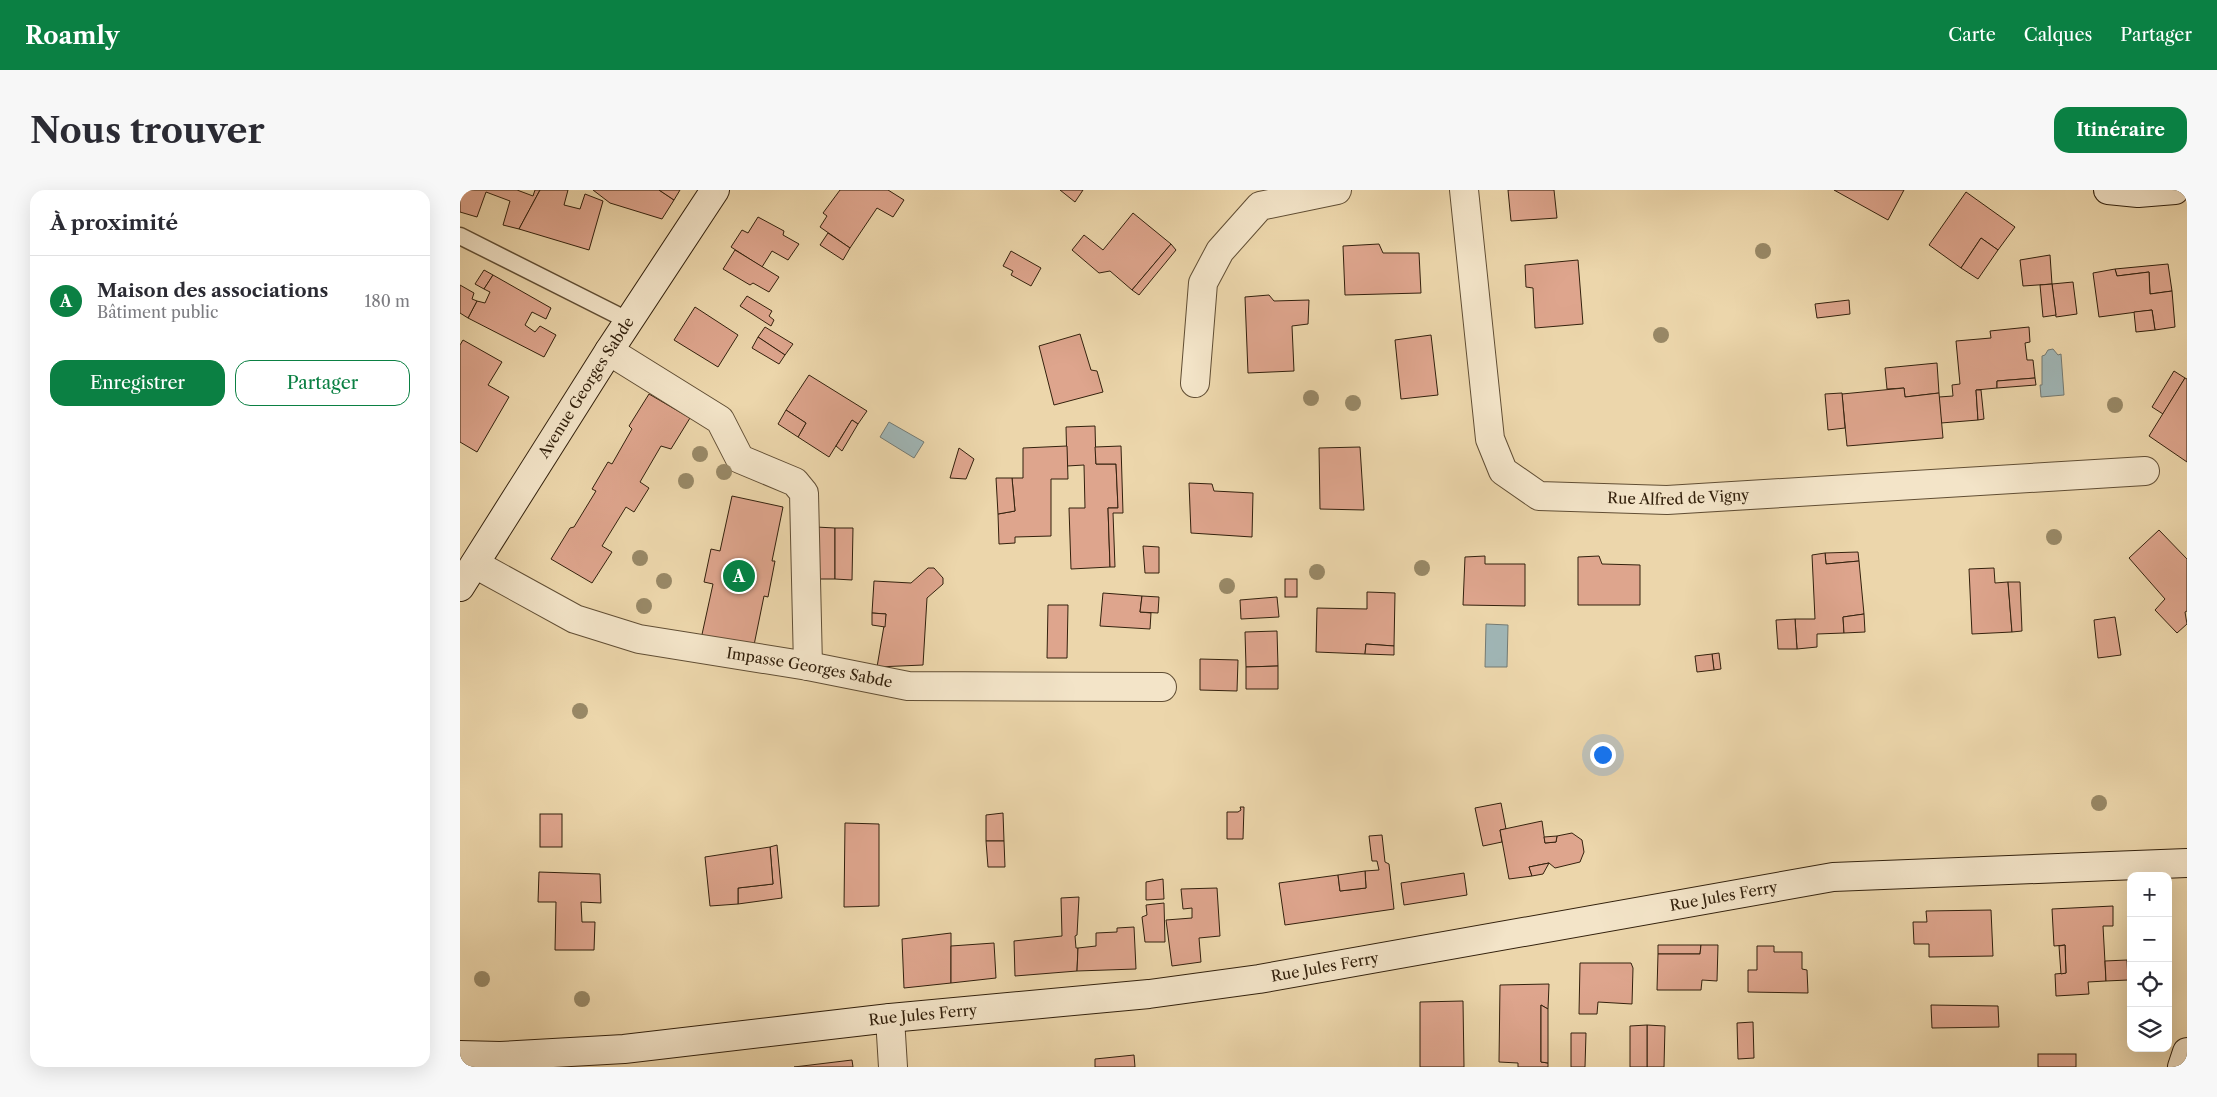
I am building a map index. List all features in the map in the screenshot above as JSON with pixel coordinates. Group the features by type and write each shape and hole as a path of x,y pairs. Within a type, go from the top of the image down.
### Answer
{"street":[{"name":"Avenue Georges Sabde","path":"460,587 609,351 715,190"},
{"path":"1195,382 1203,283 1220,251 1260,206 1337,190"},
{"name":"Rue Alfred de Vigny","path":"1464,190 1490,438 1503,470 1538,496 1667,500 2145,471"},
{"path":"2108,190 2138,192 2175,190"},
{"path":"609,351 720,420 740,459 795,482 800,486 804,493 808,666"},
{"name":"Impasse Georges Sabde","path":"475,564 575,619 630,636 808,666 908,686 1162,687"},
{"name":"Rue Jules Ferry","path":"460,1055 500,1056 624,1049 890,1018 1149,994 1259,980 1833,877 2187,863"},
{"path":"890,1018 893,1067"},
{"path":"2182,1067 2187,1052"}],"lane":[{"path":"460,236 629,321"}],"shaded area":[{"path":"2053,349 2058,355 2061,354 2064,395 2041,397 2042,356 2048,350"},
{"path":"889,422 924,442 914,458 880,437"},
{"path":"1486,624 1508,625 1507,667 1485,667"}],"building":[{"path":"460,190 517,190 533,196 535,190 540,190 519,229 503,225 510,201 486,192 477,217 460,212"},
{"path":"540,190 568,190 564,205 580,209 585,194 603,201 589,250 519,229"},
{"path":"593,190 659,190 674,200 662,219 610,203"},
{"path":"659,190 680,190 674,200"},
{"path":"840,190 888,190 904,200 893,217 877,208 850,248 820,227 827,216 823,213"},
{"path":"1060,190 1083,190 1075,202"},
{"path":"1508,190 1554,190 1557,218 1511,221"},
{"path":"1834,190 1904,190 1888,220"},
{"path":"1966,192 2015,227 1998,250 1981,238 1961,268 1929,245"},
{"path":"1133,213 1171,244 1132,290 1110,271 1099,273 1072,250 1084,235 1103,250"},
{"path":"758,217 784,231 783,235 799,244 788,260 772,251 762,267 731,247 742,230 748,233"},
{"path":"828,233 850,248 843,260 820,245"},
{"path":"1981,238 1998,250 1978,279 1961,268"},
{"path":"1171,244 1176,250 1139,295 1132,290"},
{"path":"1379,244 1383,253 1419,253 1421,293 1345,295 1343,246"},
{"path":"735,250 779,277 769,292 753,283 750,285 723,269"},
{"path":"1011,251 1041,268 1031,286 1011,275 1013,271 1003,266"},
{"path":"2050,255 2052,284 2023,286 2020,260"},
{"path":"1578,260 1583,324 1535,328 1533,288 1526,287 1525,265"},
{"path":"2168,264 2172,291 2150,294 2149,272 2117,276 2115,269"},
{"path":"2115,269 2117,276 2149,272 2150,294 2172,291 2175,327 2155,330 2152,310 2099,317 2093,273"},
{"path":"484,270 493,275 484,289 475,284"},
{"path":"493,275 551,308 546,319 532,312 525,325 535,332 540,326 556,335 544,357 468,318 477,301 485,303 490,292 484,289"},
{"path":"2073,282 2077,314 2056,317 2052,284"},
{"path":"2052,284 2056,315 2043,317 2040,285"},
{"path":"460,285 474,293 472,299 477,301 468,318 460,313"},
{"path":"1269,295 1274,301 1309,300 1308,324 1292,326 1294,371 1248,373 1245,297"},
{"path":"747,296 772,311 769,316 774,320 771,326 740,306"},
{"path":"1849,300 1850,314 1817,318 1815,304"},
{"path":"695,307 738,335 718,367 674,340"},
{"path":"2152,310 2155,330 2136,332 2134,312"},
{"path":"765,327 793,344 785,355 758,337"},
{"path":"2029,327 2030,342 2025,343 2027,360 2033,360 2035,378 1997,381 1997,388 1976,390 1978,420 1941,423 1939,397 1953,396 1952,385 1960,384 1956,341 1991,338 1990,331"},
{"path":"1080,334 1091,370 1097,371 1103,392 1054,405 1039,346"},
{"path":"1431,335 1438,395 1401,399 1395,340"},
{"path":"758,337 785,355 779,364 752,348"},
{"path":"463,340 502,362 488,385 509,397 477,452 460,442 460,345"},
{"path":"1937,363 1939,393 1905,397 1904,388 1887,389 1885,368"},
{"path":"2174,371 2185,378 2163,414 2152,407"},
{"path":"809,375 867,411 858,424 852,420 829,457 798,437 806,423 786,410"},
{"path":"2035,378 2036,385 1997,388 1997,381"},
{"path":"2185,378 2187,379 2187,462 2149,436"},
{"path":"1904,388 1905,397 1939,393 1943,438 1847,446 1842,394"},
{"path":"1976,390 1981,390 1984,419 1978,420"},
{"path":"1842,393 1845,428 1828,430 1825,394"},
{"path":"649,394 690,418 671,449 661,446 640,482 649,488 634,512 626,507 602,546 612,552 592,583 551,559 570,528 574,527 596,491 592,489 608,462 612,464 632,429 629,426"},
{"path":"786,410 806,423 798,437 778,424"},
{"path":"852,420 858,424 842,451 836,446"},
{"path":"1095,426 1096,464 1116,464 1118,508 1108,508 1110,567 1071,569 1069,508 1085,508 1084,465 1067,466 1066,427"},
{"path":"1067,446 1068,479 1051,479 1051,536 1015,537 1015,543 999,544 998,514 1015,511 1012,478 1023,478 1023,448"},
{"path":"1121,446 1123,513 1113,513 1115,567 1110,567 1108,508 1118,508 1116,464 1096,464 1095,447"},
{"path":"1360,447 1364,510 1320,509 1319,448"},
{"path":"959,448 974,459 966,479 950,478"},
{"path":"996,478 1012,478 1015,511 998,514"},
{"path":"1189,483 1212,484 1214,491 1253,493 1252,537 1191,533"},
{"path":"732,496 783,507 772,561 775,561 768,597 764,596 753,650 701,639 713,584 704,582 711,549 720,551"},
{"path":"816,527 835,528 835,579 816,579"},
{"path":"835,528 853,528 852,580 835,579"},
{"path":"2159,530 2187,559 2187,611 2185,612 2187,624 2177,633 2155,610 2165,599 2129,558"},
{"path":"1143,546 1159,547 1159,573 1145,573"},
{"path":"1858,552 1859,561 1826,564 1825,553"},
{"path":"1825,553 1826,564 1859,561 1864,614 1843,617 1844,633 1817,634 1817,647 1797,649 1795,619 1815,619 1812,555"},
{"path":"1485,556 1485,564 1525,564 1525,606 1463,605 1465,557"},
{"path":"1599,556 1602,564 1640,565 1640,605 1578,605 1578,557"},
{"path":"928,568 934,568 943,578 943,584 927,598 923,665 877,667 886,614 872,613 874,581 911,583"},
{"path":"1994,568 1995,583 2008,582 2012,632 1972,634 1969,569"},
{"path":"1285,579 1297,579 1297,597 1285,597"},
{"path":"2008,582 2020,582 2022,631 2012,632"},
{"path":"1367,592 1395,593 1394,646 1366,644 1365,654 1316,652 1317,608 1367,609"},
{"path":"1103,593 1142,596 1140,612 1151,613 1150,629 1100,626"},
{"path":"1142,596 1159,597 1158,613 1140,612"},
{"path":"1277,597 1279,617 1241,619 1240,600"},
{"path":"1048,605 1068,605 1067,658 1047,658"},
{"path":"872,613 886,614 885,627 872,625"},
{"path":"1864,614 1865,632 1844,633 1843,617"},
{"path":"2115,617 2121,655 2098,658 2094,620"},
{"path":"1795,619 1797,649 1778,649 1776,620"},
{"path":"1277,631 1278,666 1246,667 1245,632"},
{"path":"1366,644 1394,646 1394,655 1365,654"},
{"path":"1719,653 1721,669 1714,670 1712,654"},
{"path":"1712,654 1714,670 1697,672 1695,656"},
{"path":"1200,659 1238,660 1237,691 1200,690"},
{"path":"1278,666 1278,689 1246,689 1246,667"},
{"path":"1501,803 1506,829 1500,830 1502,842 1483,846 1475,808"},
{"path":"1240,807 1244,807 1243,839 1227,839 1227,812 1238,812 1241,810"},
{"path":"1003,813 1004,841 986,841 986,815"},
{"path":"540,814 562,814 562,847 540,847"},
{"path":"1542,821 1545,843 1556,842 1557,836 1572,833 1582,840 1584,852 1580,862 1555,868 1549,863 1529,867 1532,876 1509,879 1500,830"},
{"path":"845,823 879,824 879,906 844,907"},
{"path":"1382,835 1385,862 1389,864 1394,909 1285,925 1279,883 1338,875 1340,891 1366,888 1365,871 1379,870 1377,861 1372,861 1369,836"},
{"path":"1557,836 1556,842 1545,843 1544,837"},
{"path":"986,841 1004,841 1005,867 988,867"},
{"path":"777,845 782,898 738,904 738,888 773,884 770,847"},
{"path":"770,847 773,884 738,888 738,904 710,906 705,857"},
{"path":"1549,863 1543,874 1532,876 1529,867"},
{"path":"1365,871 1366,888 1340,891 1338,875"},
{"path":"539,872 600,874 601,903 581,902 582,922 595,922 594,950 555,950 556,902 538,902"},
{"path":"1464,873 1467,895 1404,905 1401,883"},
{"path":"1163,879 1164,899 1146,900 1146,882"},
{"path":"1217,888 1220,936 1199,938 1201,962 1172,966 1166,920 1192,918 1192,908 1183,909 1181,889"},
{"path":"1079,897 1077,935 1075,936 1076,948 1078,948 1077,971 1015,976 1014,941 1062,936 1061,898"},
{"path":"1164,903 1165,942 1145,942 1142,917 1147,915 1146,905"},
{"path":"2113,906 2113,926 2103,926 2106,981 2088,982 2089,994 2056,996 2055,974 2066,973 2065,945 2054,946 2052,909"},
{"path":"1991,910 1993,956 1929,957 1929,944 1914,944 1913,922 1927,922 1926,911"},
{"path":"1134,927 1136,969 1077,971 1078,948 1096,946 1096,933 1117,932 1117,928"},
{"path":"951,933 951,983 904,988 902,939"},
{"path":"994,943 996,978 951,983 951,946"},
{"path":"1658,945 1701,945 1700,954 1658,954"},
{"path":"1701,945 1718,945 1717,981 1702,980 1701,990 1657,990 1658,954 1700,954"},
{"path":"2065,945 2066,973 2061,974 2059,946"},
{"path":"1757,946 1774,946 1774,952 1802,952 1802,969 1807,970 1808,993 1748,992 1748,970 1757,970"},
{"path":"2127,960 2127,980 2106,981 2105,961"},
{"path":"1580,963 1631,963 1633,968 1632,1004 1598,1002 1597,1014 1579,1014"},
{"path":"1549,984 1548,1009 1541,1005 1541,1062 1548,1063 1548,1067 1518,1067 1518,1063 1499,1062 1500,985"},
{"path":"1463,1001 1464,1067 1420,1067 1420,1002"},
{"path":"1541,1005 1548,1009 1548,1063 1541,1062"},
{"path":"1931,1005 1998,1006 1999,1027 1932,1028"},
{"path":"1753,1022 1754,1058 1738,1059 1737,1023"},
{"path":"1647,1025 1665,1026 1664,1067 1647,1067"},
{"path":"1647,1025 1647,1067 1630,1067 1630,1026"},
{"path":"1571,1033 1586,1033 1585,1067 1571,1067"},
{"path":"2038,1054 2076,1054 2076,1067 2038,1067"},
{"path":"1134,1055 1135,1067 1095,1067 1095,1059"},
{"path":"852,1060 853,1067 794,1067"}],"place":[{"name":"Maison des associations","path":"739,576"}]}
